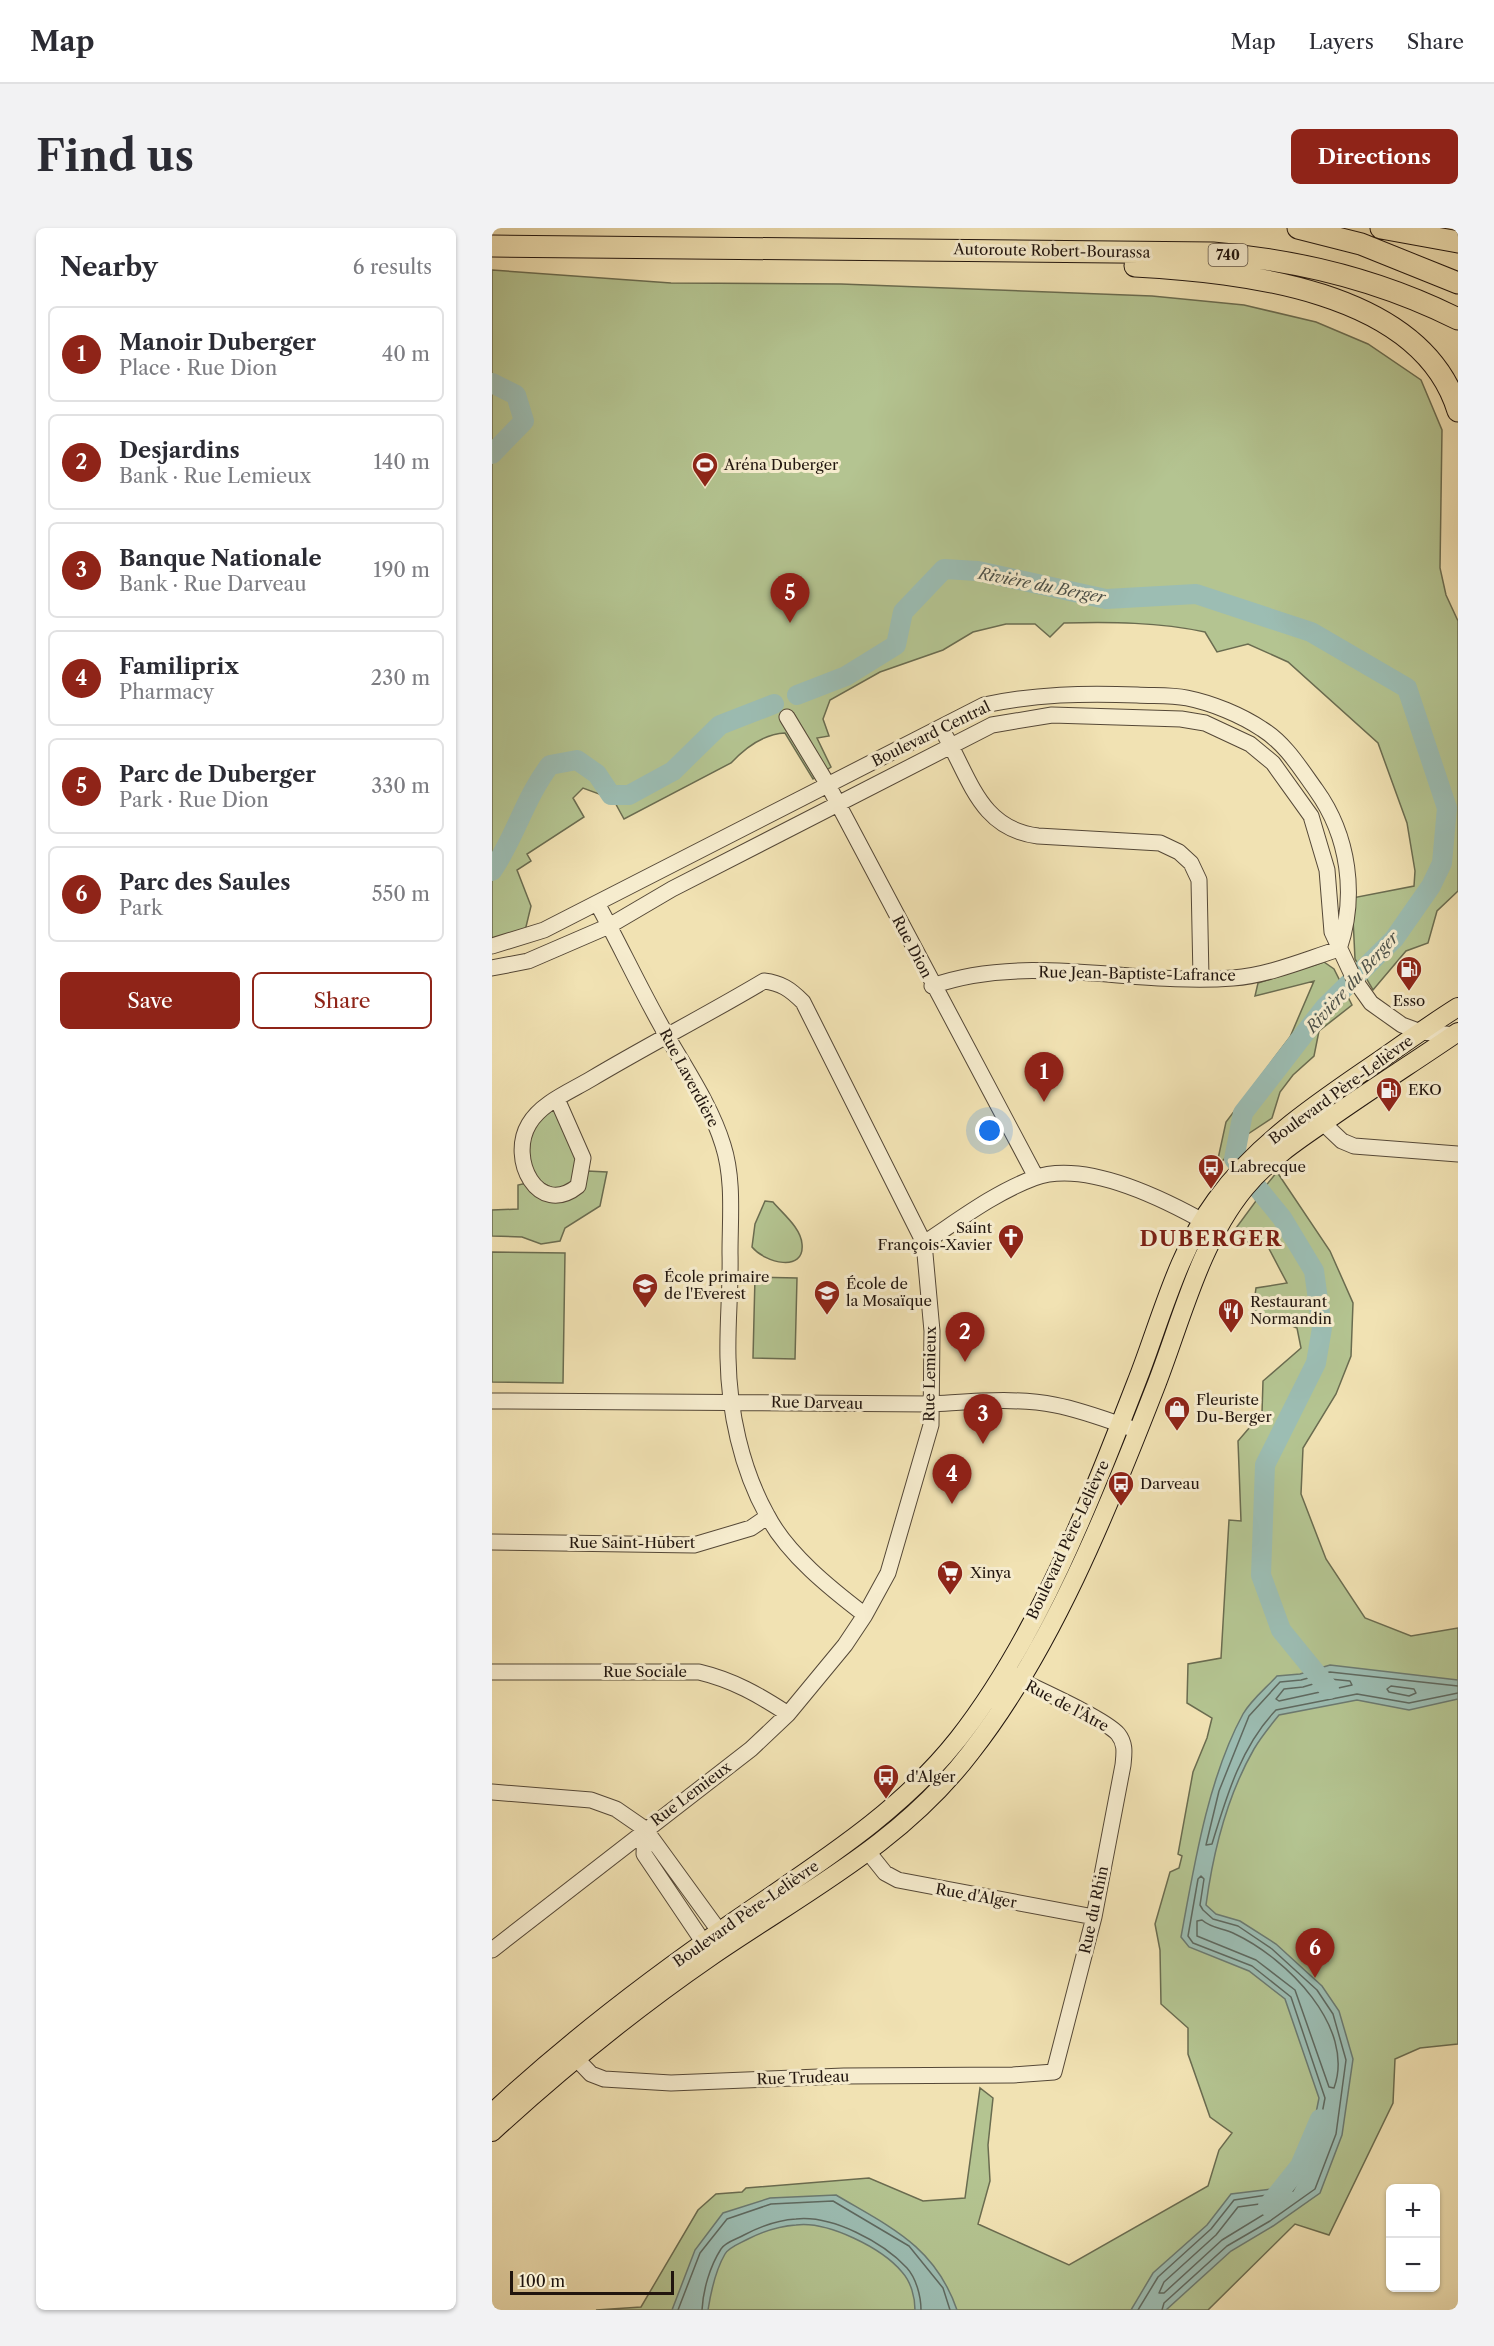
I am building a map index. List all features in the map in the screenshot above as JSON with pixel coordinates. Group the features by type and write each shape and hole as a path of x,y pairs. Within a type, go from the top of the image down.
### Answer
{"highway":[{"path":"1298,228 1361,244 1458,283"},
{"path":"1381,228 1452,238"},
{"name":"Autoroute Robert-Bourassa","path":"492,246 1213,253 1262,257 1359,280 1400,294 1458,320"},
{"path":"988,250 1080,263 1223,273 1286,285 1329,298 1382,321 1402,334 1441,373 1458,411"}],"main road":[{"name":"Boulevard Père-Lelièvre","path":"492,2113 893,1808 949,1750 1012,1677 1120,1424 1181,1263 1202,1220 1320,1101 1458,1007"},
{"name":"Boulevard Père-Lelièvre","path":"1262,1160 1323,1123 1456,1034"},
{"name":"Boulevard Père-Lelièvre","path":"724,1938 869,1853 933,1798 975,1748 1012,1677 1073,1578 1139,1431 1231,1193"},
{"name":"Boulevard Père-Lelièvre","path":"492,2132 571,2052"}],"street":[{"name":"Boulevard Central","path":"492,946 544,930 984,705 1023,697 1092,693 1186,698 1235,714 1263,729 1285,748 1329,808 1338,828 1345,858 1348,910 1339,950"},
{"name":"Boulevard Central","path":"492,968 528,961 609,926 672,889 992,725 1052,715 1181,719 1205,723 1250,744 1273,764 1311,816 1327,870 1332,932 1362,993 1371,1003 1402,1026 1421,1032 1456,1034"},
{"name":"Rue Dion","path":"787,717 828,785 932,986 1036,1177"},
{"path":"940,727 979,800 1004,826 1020,834 1038,836 1160,843 1179,852 1191,863 1199,880 1201,978"},
{"name":"Rue Laverdière","path":"597,903 666,1034 704,1100 723,1145 730,1181 731,1293 728,1358 738,1442 768,1517 808,1566 833,1590 865,1615"},
{"name":"Rue Jean-Baptiste-Lafrance","path":"932,986 973,975 1011,970 1201,978 1257,974 1339,950"},
{"name":"Rue Lemieux","path":"492,1950 751,1749 788,1714 845,1645 888,1573 931,1425 932,1331 924,1243 803,1002 791,990 778,982 764,981 666,1034 558,1099 539,1111 528,1125 522,1146 523,1166 529,1180 542,1191 557,1195 568,1194 578,1186 583,1165 583,1158 558,1099"},
{"path":"1323,1123 1342,1141 1354,1146 1458,1154"},
{"path":"924,1243 968,1213 1036,1177 1063,1174 1110,1180 1167,1200 1218,1230"},
{"name":"Rue Darveau","path":"492,1401 1053,1404 1102,1416 1139,1431"},
{"name":"Rue Saint-Hubert","path":"492,1542 694,1545 751,1528 768,1517"},
{"name":"Rue Sociale","path":"492,1672 699,1672 728,1679 753,1691 788,1714"},
{"name":"Rue de l'Âtre","path":"1012,1677 1074,1707 1117,1733 1124,1746"},
{"name":"Rue du Rhin","path":"1054,2072 1094,1917 1124,1766 1124,1746"},
{"path":"492,1792 591,1800 616,1809 645,1829 724,1938"},
{"path":"645,1829 644,1854 708,1949"},
{"name":"Rue d'Alger","path":"869,1853 885,1873 912,1884 1094,1917"},
{"name":"Rue Trudeau","path":"571,2052 591,2074 604,2079 671,2083 844,2076 1013,2075 1054,2072"}],"green space":[{"path":"492,270 671,283 841,284 1152,296 1244,305 1316,322 1368,344 1421,380 1442,430 1440,568 1446,595 1458,621 1458,891 1437,911 1428,943 1406,951 1373,990 1355,959 1352,898 1414,886 1415,871 1407,823 1378,743 1288,662 1248,644 1217,652 1205,632 1135,623 1064,623 1050,637 1035,624 1006,624 973,632 943,650 880,672 830,700 823,719 829,736 817,738 831,767 813,779 785,733 762,739 742,752 731,763 624,819 613,799 583,788 573,798 584,817 527,854 531,861 517,870 531,906 525,931 492,939"},
{"path":"1324,962 1334,969 1352,1005 1319,1031 1314,1056 1293,1075 1280,1092 1272,1118 1245,1136 1216,1168 1226,1122 1290,1037 1314,981 1255,996 1258,983"},
{"path":"556,1108 577,1159 574,1182 558,1191 535,1179 528,1147 531,1130 537,1122"},
{"path":"587,1171 607,1172 600,1206 565,1228 560,1241 541,1244 522,1237 492,1236 492,1210 518,1209 518,1185 527,1183 568,1200"},
{"path":"1277,1172 1330,1251 1353,1303 1351,1356 1336,1394 1303,1448 1301,1494 1326,1559 1365,1618 1411,1636 1458,1628 1458,2044 1420,2048 1395,2059 1393,2103 1329,2235 1295,2224 1208,2310 596,2310 641,2307 698,2210 716,2194 742,2192 746,2188 869,2178 923,2201 965,2198 980,2088 993,2098 988,2145 990,2181 978,2224 1069,2265 1208,2186 1219,2150 1232,2133 1210,2117 1188,2054 1188,2028 1161,2004 1160,1950 1155,1924 1170,1872 1179,1868 1182,1856 1178,1854 1193,1772 1207,1738 1212,1718 1187,1703 1188,1664 1221,1658 1229,1520 1241,1521 1238,1441 1262,1413 1263,1381 1301,1348 1297,1328 1253,1310 1256,1288 1287,1283 1267,1245 1228,1239 1256,1201 1255,1199"},
{"path":"765,1201 773,1202 791,1222 801,1238 801,1253 791,1262 774,1261 758,1253 752,1247 755,1224"},
{"path":"492,1252 565,1253 563,1383 492,1382"},
{"path":"755,1277 797,1278 795,1359 753,1358"}],"water":[{"path":"1330,1665 1458,1680 1458,1699 1409,1710 1357,1700 1279,1715 1254,1749 1236,1786 1222,1825 1206,1905 1216,1914 1240,1921 1276,1944 1322,1986 1339,2011 1353,2059 1342,2135 1320,2193 1273,2226 1231,2251 1166,2310 1131,2310 1153,2273 1207,2225 1231,2194 1289,2187 1309,2148 1319,2098 1285,1999 1249,1971 1189,1947 1181,1937 1211,1794 1220,1766 1243,1714 1254,1699 1277,1676 1300,1674"},
{"path":"836,2195 875,2217 908,2240 923,2254 948,2288 957,2310 915,2310 913,2295 905,2276 882,2254 854,2238 823,2227 809,2225 771,2230 732,2247 725,2254 719,2267 708,2310 672,2310 695,2250 723,2213 770,2198"}],"waterway":[{"name":"Rivière du Berger","path":"492,383 516,395 524,421 492,454"},
{"name":"Rivière du Berger","path":"797,695 846,676 896,645 903,612 944,569 978,571 1106,599 1196,594 1311,632 1407,688 1447,808 1442,863 1431,886 1394,939 1325,1007 1243,1113 1234,1159 1282,1218 1314,1271 1322,1328 1316,1363 1265,1465 1261,1575 1281,1630 1329,1689"},
{"name":"Rivière du Berger","path":"492,871 541,777 550,765 577,760 597,774 611,795 629,795 673,771 720,725 774,704"},
{"path":"1268,2206 1300,2166 1320,2119"}],"place":[{"name":"Aréna Duberger","path":"705,488"},
{"name":"Parc de Duberger","path":"790,623"},
{"name":"Esso","path":"1409,992"},
{"name":"Manoir Duberger","path":"1044,1102"},
{"name":"EKO","path":"1389,1113"},
{"name":"Labrecque","path":"1211,1190"},
{"name":"Saint François-Xavier","path":"1011,1260"},
{"name":"École primaire de l'Everest","path":"645,1309"},
{"name":"École de la Mosaïque","path":"827,1316"},
{"name":"Restaurant Normandin","path":"1231,1334"},
{"name":"Desjardins","path":"965,1362"},
{"name":"Fleuriste Du-Berger","path":"1177,1432"},
{"name":"Banque Nationale","path":"983,1444"},
{"name":"Familiprix","path":"952,1504"},
{"name":"Darveau","path":"1121,1507"},
{"name":"Xinya","path":"950,1596"},
{"name":"d'Alger","path":"886,1800"},
{"name":"Parc des Saules","path":"1315,1978"}],"district":[{"name":"DUBERGER","path":"1211,1239"}]}
